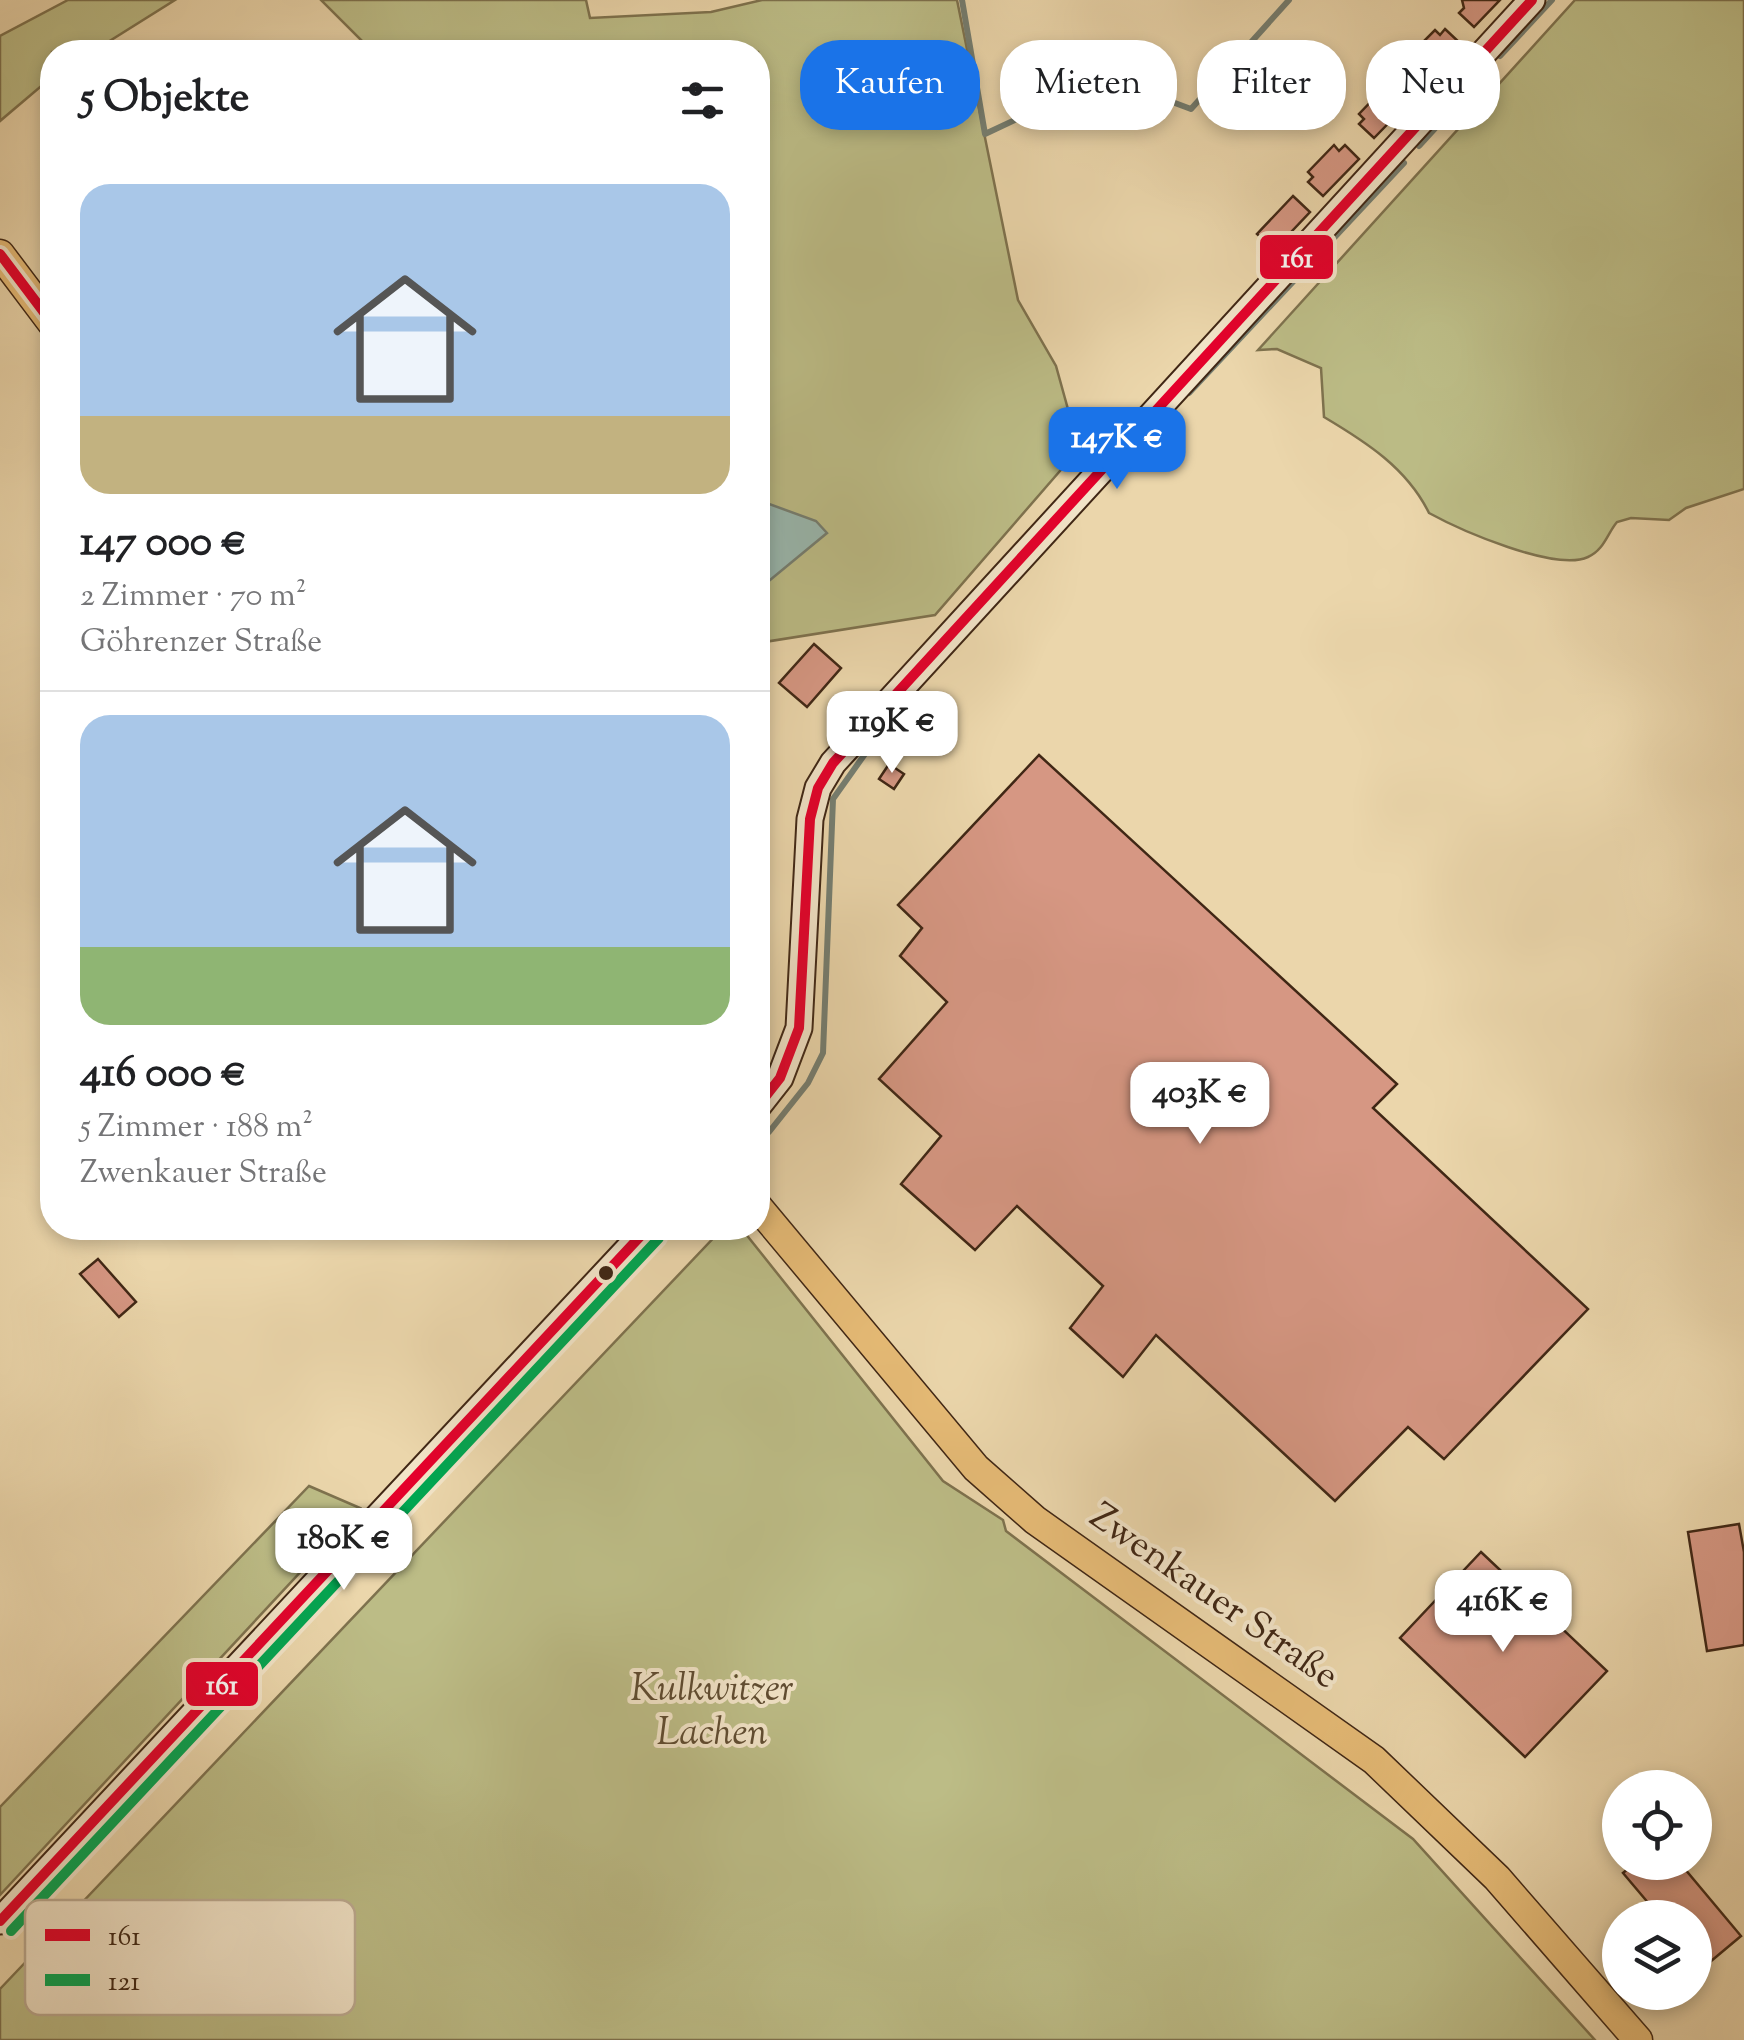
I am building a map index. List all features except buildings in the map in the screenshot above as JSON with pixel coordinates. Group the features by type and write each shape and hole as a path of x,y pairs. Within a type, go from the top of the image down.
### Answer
{"main road":[{"path":"0,254 40,307"},
{"name":"Zwenkauer Straße","path":"770,1221 976,1468 1034,1520 1374,1760 1497,1878 1638,2040"}],"street":[{"path":"770,1091 780,1078 799,1028 810,820 818,788 833,762 1532,0"},
{"path":"0,1921 637,1240"}],"green space":[{"path":"68,0 175,0 111,40 40,40 40,87 0,121 0,36"},
{"path":"321,0 586,0 590,18 711,12 762,0 957,0 965,40 800,40 800,130 980,130 980,113 1018,300 1056,366 1079,449 935,615 770,641 770,40 361,40"},
{"path":"1575,0 1744,0 1744,489 1686,508 1669,520 1631,518 1617,522 1598,550 1573,560 1508,547 1429,513 1397,469 1370,446 1324,417 1321,368 1277,349 1258,350 1457,130 1500,130 1500,83"},
{"name":"Kulkwitzer Lachen","path":"712,1240 751,1240 943,1481 1003,1520 1006,1531 1413,1839 1595,2040 0,2040 0,1989 25,1963 25,2015 355,2015 355,1900 85,1900"},
{"path":"309,1486 360,1508 0,1895 0,1807"}],"water":[{"path":"770,504 816,521 827,533 770,580"}],"waterway":[{"path":"962,0 985,134 1000,127"},
{"path":"1177,104 1191,109 1289,0"},
{"path":"1500,56 1552,0"},
{"path":"1419,146 1434,130"},
{"path":"1189,393 1404,163"},
{"path":"770,1131 808,1083 823,1053 833,799 887,723"}],"transit line":[{"name":"161","path":"770,1091 780,1078 799,1028 810,819 818,788 833,763 1532,0"},
{"name":"161","path":"0,254 40,307"},
{"name":"161","path":"0,1921 637,1240"},
{"name":"121","path":"40,1900 657,1240"},
{"name":"121","path":"11,1931 25,1916"}]}
